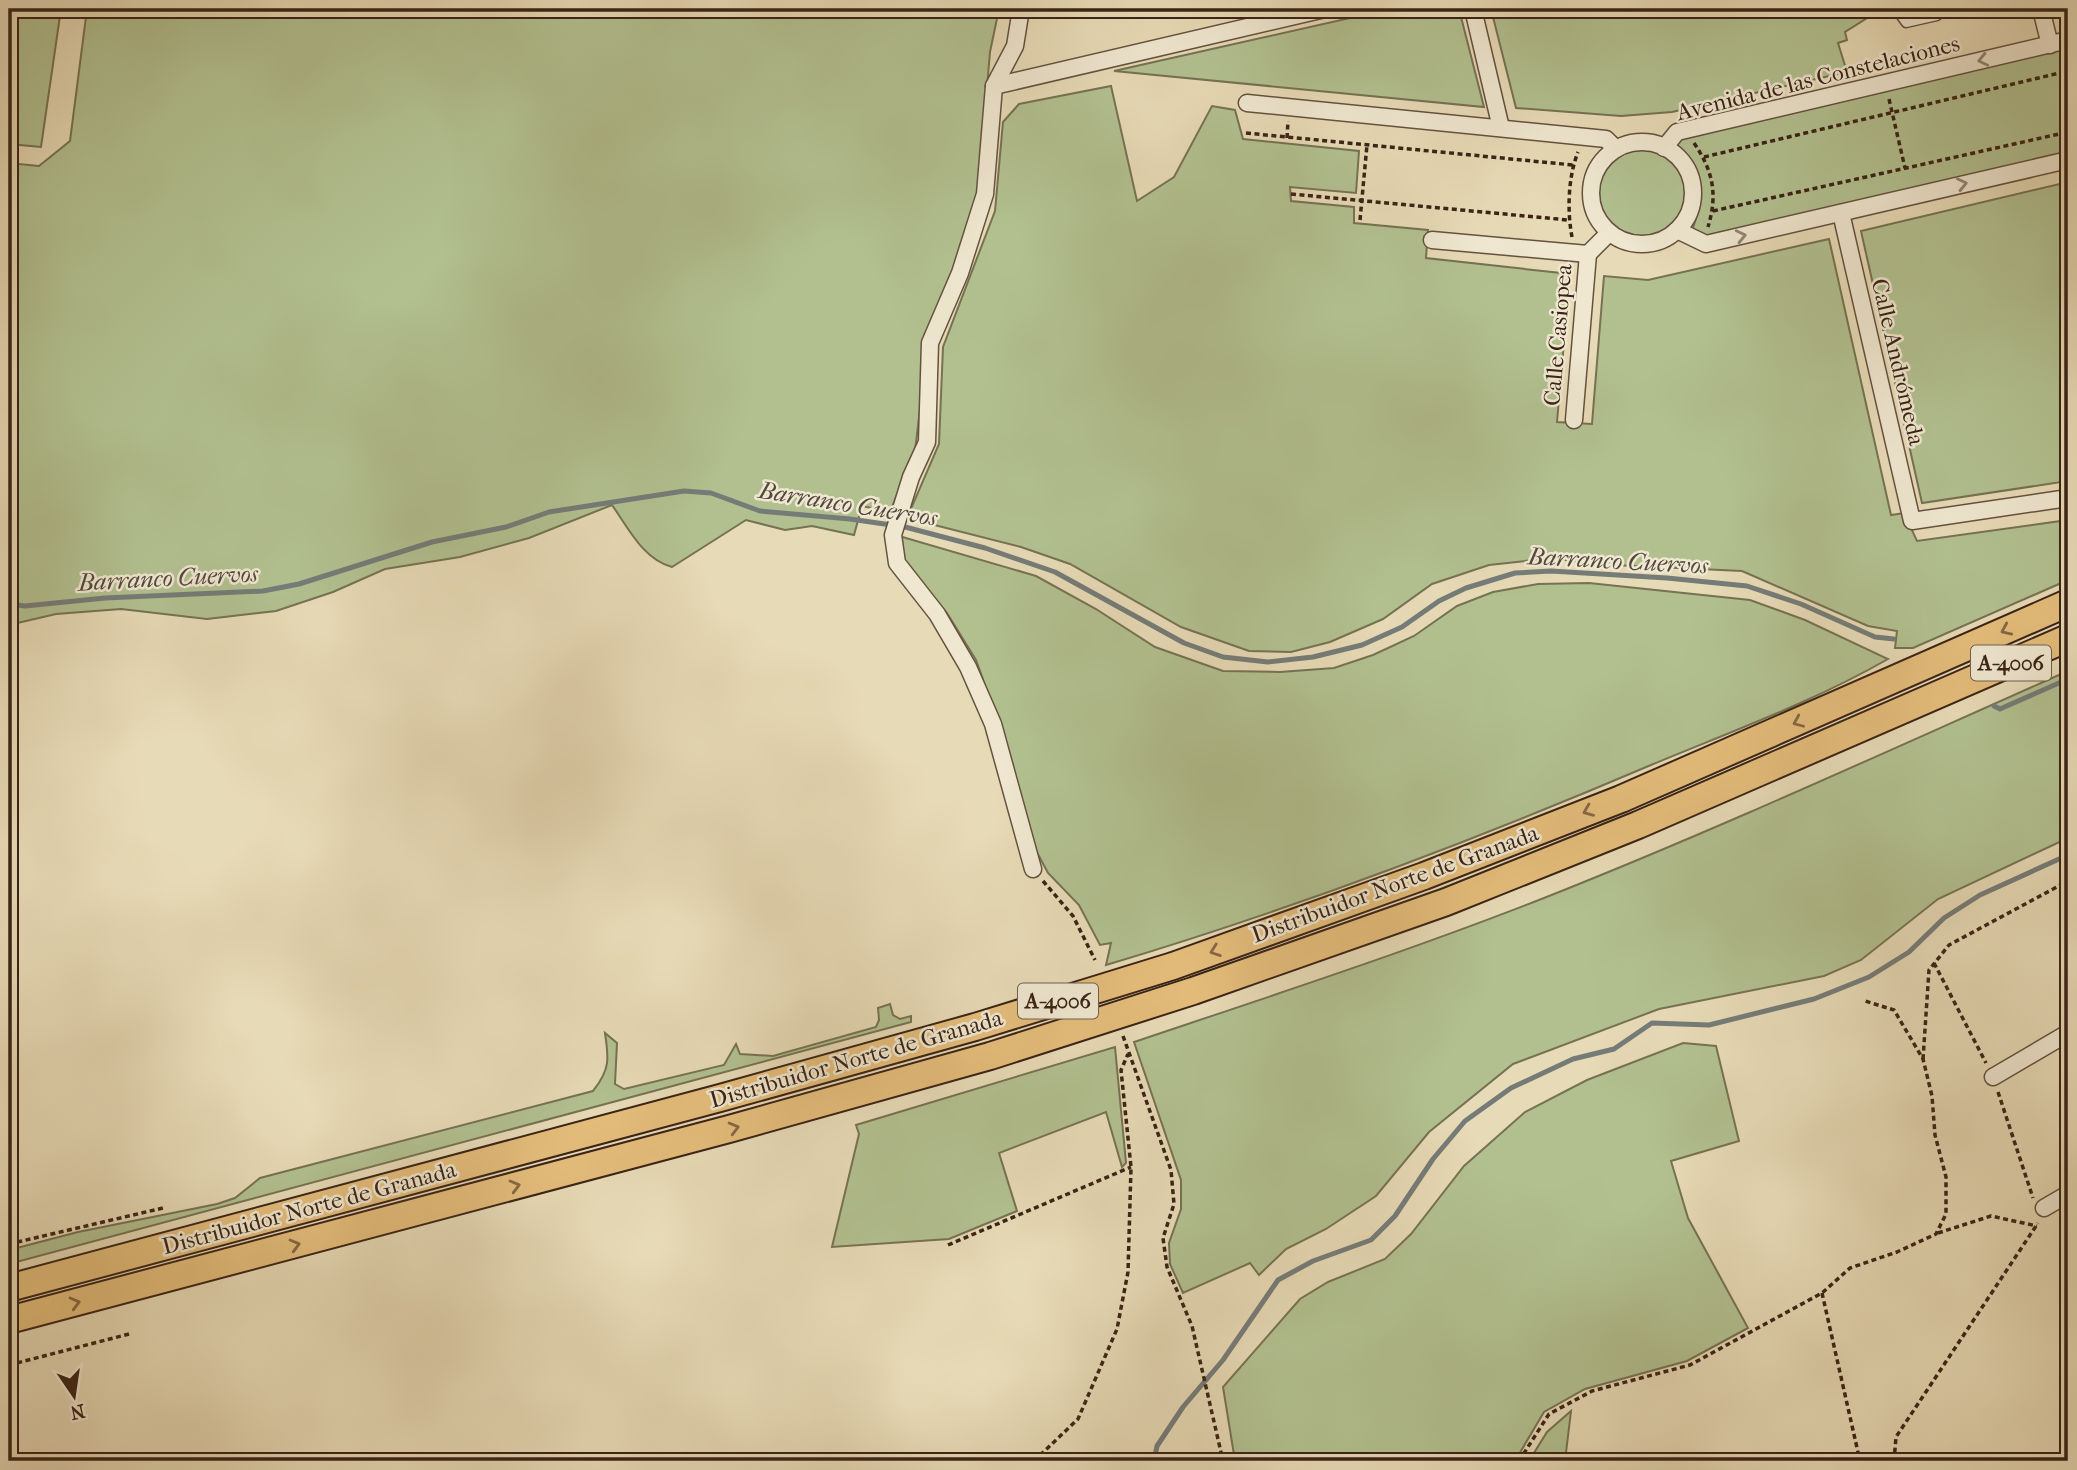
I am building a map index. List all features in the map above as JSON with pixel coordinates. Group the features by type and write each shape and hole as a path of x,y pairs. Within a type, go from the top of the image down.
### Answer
{"main road":[{"name":"Distribuidor Norte de Granada","path":"9,1287 734,1094 975,1027 1173,966 1424,876 1620,799 2068,603"},
{"name":"Distribuidor Norte de Granada","path":"9,1320 729,1129 990,1056 1193,991 1446,902 1638,825 2068,638"}],"street":[{"path":"1021,9 1015,46 994,86 985,194 960,273 930,343 927,442 911,477 893,535 897,563 937,614 968,667 993,724 1033,869"},
{"path":"994,86 1325,9"},
{"path":"1473,9 1501,128"},
{"path":"2041,9 2050,45"},
{"name":"Avenida de las Constelaciones","path":"1664,148 1677,132 2068,40"},
{"path":"1247,103 1606,139 1616,149"},
{"path":"1632,143 1648,143 1664,148 1682,163 1692,186 1689,210 1676,230 1651,243 1629,242 1609,233 1595,213 1591,189 1595,173 1604,159 1616,149 1632,143"},
{"path":"1676,230 1706,244 2068,160"},
{"name":"Calle Andrómeda","path":"1841,213 1912,521 2068,498"},
{"path":"1432,240 1588,254 1609,233"},
{"name":"Calle Casiopea","path":"1574,420 1588,254"},
{"path":"1993,1077 2068,1033"},
{"path":"2044,1208 2068,1194"}],"lane":[{"path":"1896,9 1906,23 1937,16"}],"path":[{"path":"1704,158 2068,71"},
{"path":"1887,90 1905,168"},
{"path":"1287,138 1288,119"},
{"path":"1713,211 2068,132"},
{"path":"1246,133 1573,165"},
{"path":"1691,138 1714,181 1713,211 1705,237"},
{"path":"1360,220 1367,145"},
{"path":"1471,155 1472,146"},
{"path":"1572,239 1568,220 1573,165 1581,147"},
{"path":"1291,194 1568,220"},
{"path":"1033,869 1073,916 1095,960"},
{"path":"1936,1234 1946,1214 1946,1177 1935,1135 1932,1096 1923,1059 1928,970 1949,944 2068,881"},
{"path":"1865,1001 1894,1010 1923,1059"},
{"path":"1123,1037 1171,1170 1174,1204 1163,1238 1167,1267 1192,1326 1223,1461"},
{"path":"1034,1461 1077,1419 1117,1329 1128,1272 1131,1167 1121,1070 1128,1052"},
{"path":"948,1244 1131,1167"},
{"path":"9,1244 163,1208"},
{"path":"1894,1461 1896,1437 2037,1226 2044,1208"},
{"path":"1519,1461 1549,1414 1592,1391 1690,1365 1822,1293 1850,1268 1897,1252 1936,1234 1991,1216 2037,1226"},
{"path":"1822,1293 1860,1461"},
{"path":"9,1365 130,1334"}],"green space":[{"path":"9,9 61,9 41,147 9,144"},
{"path":"87,9 999,9 990,52 977,207 926,358 915,451 890,512 862,506 854,535 812,526 785,530 746,520 672,567 645,550 612,505 529,538 460,557 385,569 333,592 276,611 207,619 121,609 56,614 9,625 9,163 39,166 70,141"},
{"path":"1390,9 1459,9 1484,107 1114,71"},
{"path":"1491,9 1880,10 1845,32 1847,40 1838,43 1847,72 1672,112 1621,116 1516,108"},
{"path":"2068,48 2068,154 1708,239 1692,231 1700,194 1697,174 1676,144 1685,135"},
{"path":"1111,86 1137,201 1174,177 1212,106 1235,110 1243,139 1359,151 1356,193 1290,187 1291,201 1354,207 1354,223 1428,230 1426,258 1570,274 1557,422 1592,424 1604,276 1648,280 1829,239 1891,515 1904,513 1917,541 2068,520 2068,580 1913,648 1895,648 1897,631 1868,626 1742,571 1591,564 1552,558 1489,565 1432,584 1383,619 1330,642 1291,652 1249,651 1181,627 1070,564 1021,547 907,518 939,444 943,347 995,211 1003,122 1019,104"},
{"path":"1642,150 1666,157 1678,169 1685,193 1678,217 1666,229 1642,236 1618,229 1606,217 1599,193 1606,169 1618,157"},
{"path":"2068,182 2068,481 1922,503 1861,231"},
{"path":"899,536 1036,576 1096,609 1155,647 1223,671 1280,672 1334,668 1373,655 1414,636 1457,606 1493,592 1538,584 1589,583 1750,600 1805,620 1888,659 1860,675 1771,716 1449,847 1313,898 1106,965 1111,943 1100,945 1079,905 1048,873 1032,843 996,716 976,660 947,613 910,572 903,557"},
{"path":"2068,671 2068,838 1938,899 1861,960 1824,976 1659,1009 1513,1064 1429,1132 1376,1196 1326,1229 1286,1249 1259,1275 1250,1263 1183,1293 1170,1264 1169,1243 1181,1209 1181,1180 1134,1042 1391,955 1544,898 1742,816"},
{"path":"890,1004 893,1015 900,1019 911,1016 911,1022 9,1264 9,1250 78,1232 217,1204 235,1198 260,1178 593,1091 603,1077 607,1064 605,1033 617,1043 615,1084 624,1089 724,1065 736,1044 740,1054 773,1056 876,1027 879,1020 878,1008"},
{"path":"1683,1043 1716,1046 1739,1141 1671,1161 1688,1218 1748,1328 1687,1361 1585,1389 1544,1412 1515,1461 1235,1461 1223,1387 1300,1299 1328,1282 1385,1259 1411,1234 1464,1166 1525,1112 1587,1080"},
{"path":"1115,1047 1126,1163 1122,1167 1106,1112 999,1153 1017,1211 949,1239 832,1247 859,1134 856,1125"},
{"path":"1571,1411 1565,1461 1529,1461 1547,1432"}],"waterway":[{"name":"Barranco Cuervos","path":"9,604 25,606 105,598 263,591 299,584 432,542 506,527 549,512 684,491 711,493 760,511 905,527 985,548 1055,572 1184,643 1223,657 1268,662 1313,657 1362,645 1402,627 1439,601 1466,588 1515,573 1551,571 1747,586 1801,604 1875,637 1894,639"},
{"name":"Barranco Cuervos","path":"1994,706 2000,709 2068,679"},
{"path":"1154,1461 1157,1446 1183,1407 1223,1360 1278,1280 1313,1261 1371,1240 1395,1216 1433,1159 1465,1121 1511,1088 1573,1059 1614,1049 1652,1023 1709,1025 1814,999 1869,977 1909,952 1944,918 1980,895 2068,855"}]}
